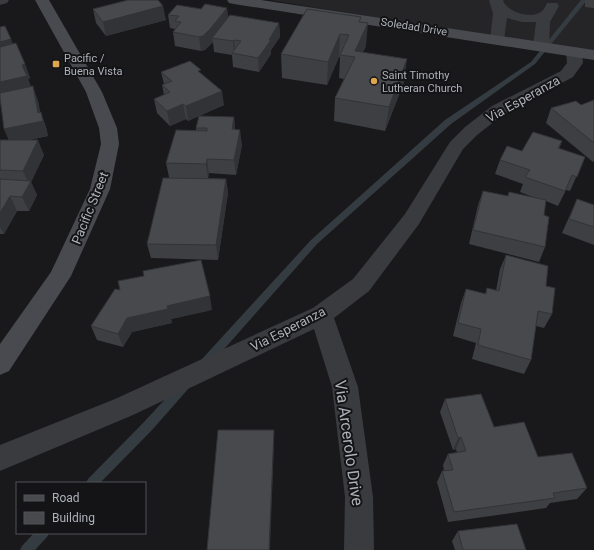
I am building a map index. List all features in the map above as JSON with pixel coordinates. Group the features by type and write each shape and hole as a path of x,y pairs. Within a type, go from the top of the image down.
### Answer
{"main road":[{"name":"Pacific Street","path":"0,364 60,276 100,189 110,144 108,128 94,92 42,0"},
{"name":"Soledad Drive","path":"234,0 584,53"}],"street":[{"path":"541,46 543,22 551,8 552,0"},
{"path":"497,4 500,21 497,40"},
{"path":"497,4 508,15 522,18 534,18 548,14"},
{"name":"Via Esperanza","path":"0,458 124,407 320,315 361,285 412,219 456,146 471,131 498,110 567,74 584,53"},
{"name":"Via Arcerolo Drive","path":"320,315 345,387 359,497 359,550"}],"shaded area":[{"path":"270,0 594,0 594,55"}],"building":[{"path":"128,0 158,0 163,6 103,22 93,9"},
{"path":"205,4 227,8 203,36 199,37 173,32 181,22 175,21 179,16 168,15 177,5 201,9"},
{"path":"307,9 361,17 359,22 368,23 355,51 407,59 389,107 335,98 355,57 340,55 349,35 340,34 328,62 281,54"},
{"path":"230,15 279,23 269,40 271,40 258,58 232,53 241,41 212,38"},
{"path":"5,26 11,39 0,42 0,27"},
{"path":"16,43 25,64 22,65 27,76 0,82 0,47"},
{"path":"190,61 201,70 198,71 222,91 186,106 183,104 167,111 154,99 170,92 162,85 172,81 161,72"},
{"path":"33,86 38,113 41,112 43,121 4,129 0,93"},
{"path":"594,100 594,143 551,108 576,101 581,105"},
{"path":"199,116 234,117 232,129 240,130 234,160 207,159 206,164 166,163 176,130 207,131 207,128 196,128"},
{"path":"533,132 562,141 558,148 585,157 577,177 572,175 565,191 525,177 530,170 500,160 507,146 522,151"},
{"path":"0,140 38,140 23,171 0,170"},
{"path":"163,178 226,179 216,245 147,244"},
{"path":"0,179 31,181 22,197 10,196 0,213"},
{"path":"483,191 508,196 509,192 546,200 544,215 549,217 545,247 473,230"},
{"path":"577,199 594,205 594,227 569,219"},
{"path":"506,255 548,266 546,286 555,288 552,314 538,311 531,360 478,345 481,329 458,323 466,289 486,294 487,288 499,291"},
{"path":"201,260 210,296 167,306 168,309 127,318 118,334 91,326 115,289 120,290 118,281 144,276 143,271"},
{"path":"481,394 494,427 524,422 538,457 572,453 587,488 553,493 555,498 454,512 442,471 453,470 448,454 466,451 461,437 458,438 445,399"},
{"path":"218,430 274,430 269,550 207,550"},
{"path":"517,524 526,550 463,550 458,531"}],"waterway":[{"path":"206,362 314,242 448,122 533,63 584,0"},
{"path":"93,482 148,426 185,385"},
{"path":"26,550 42,534"}],"place":[{"name":"Pacific / Buena Vista","path":"56,64"},
{"name":"Saint Timothy Lutheran Church","path":"374,81"}]}
